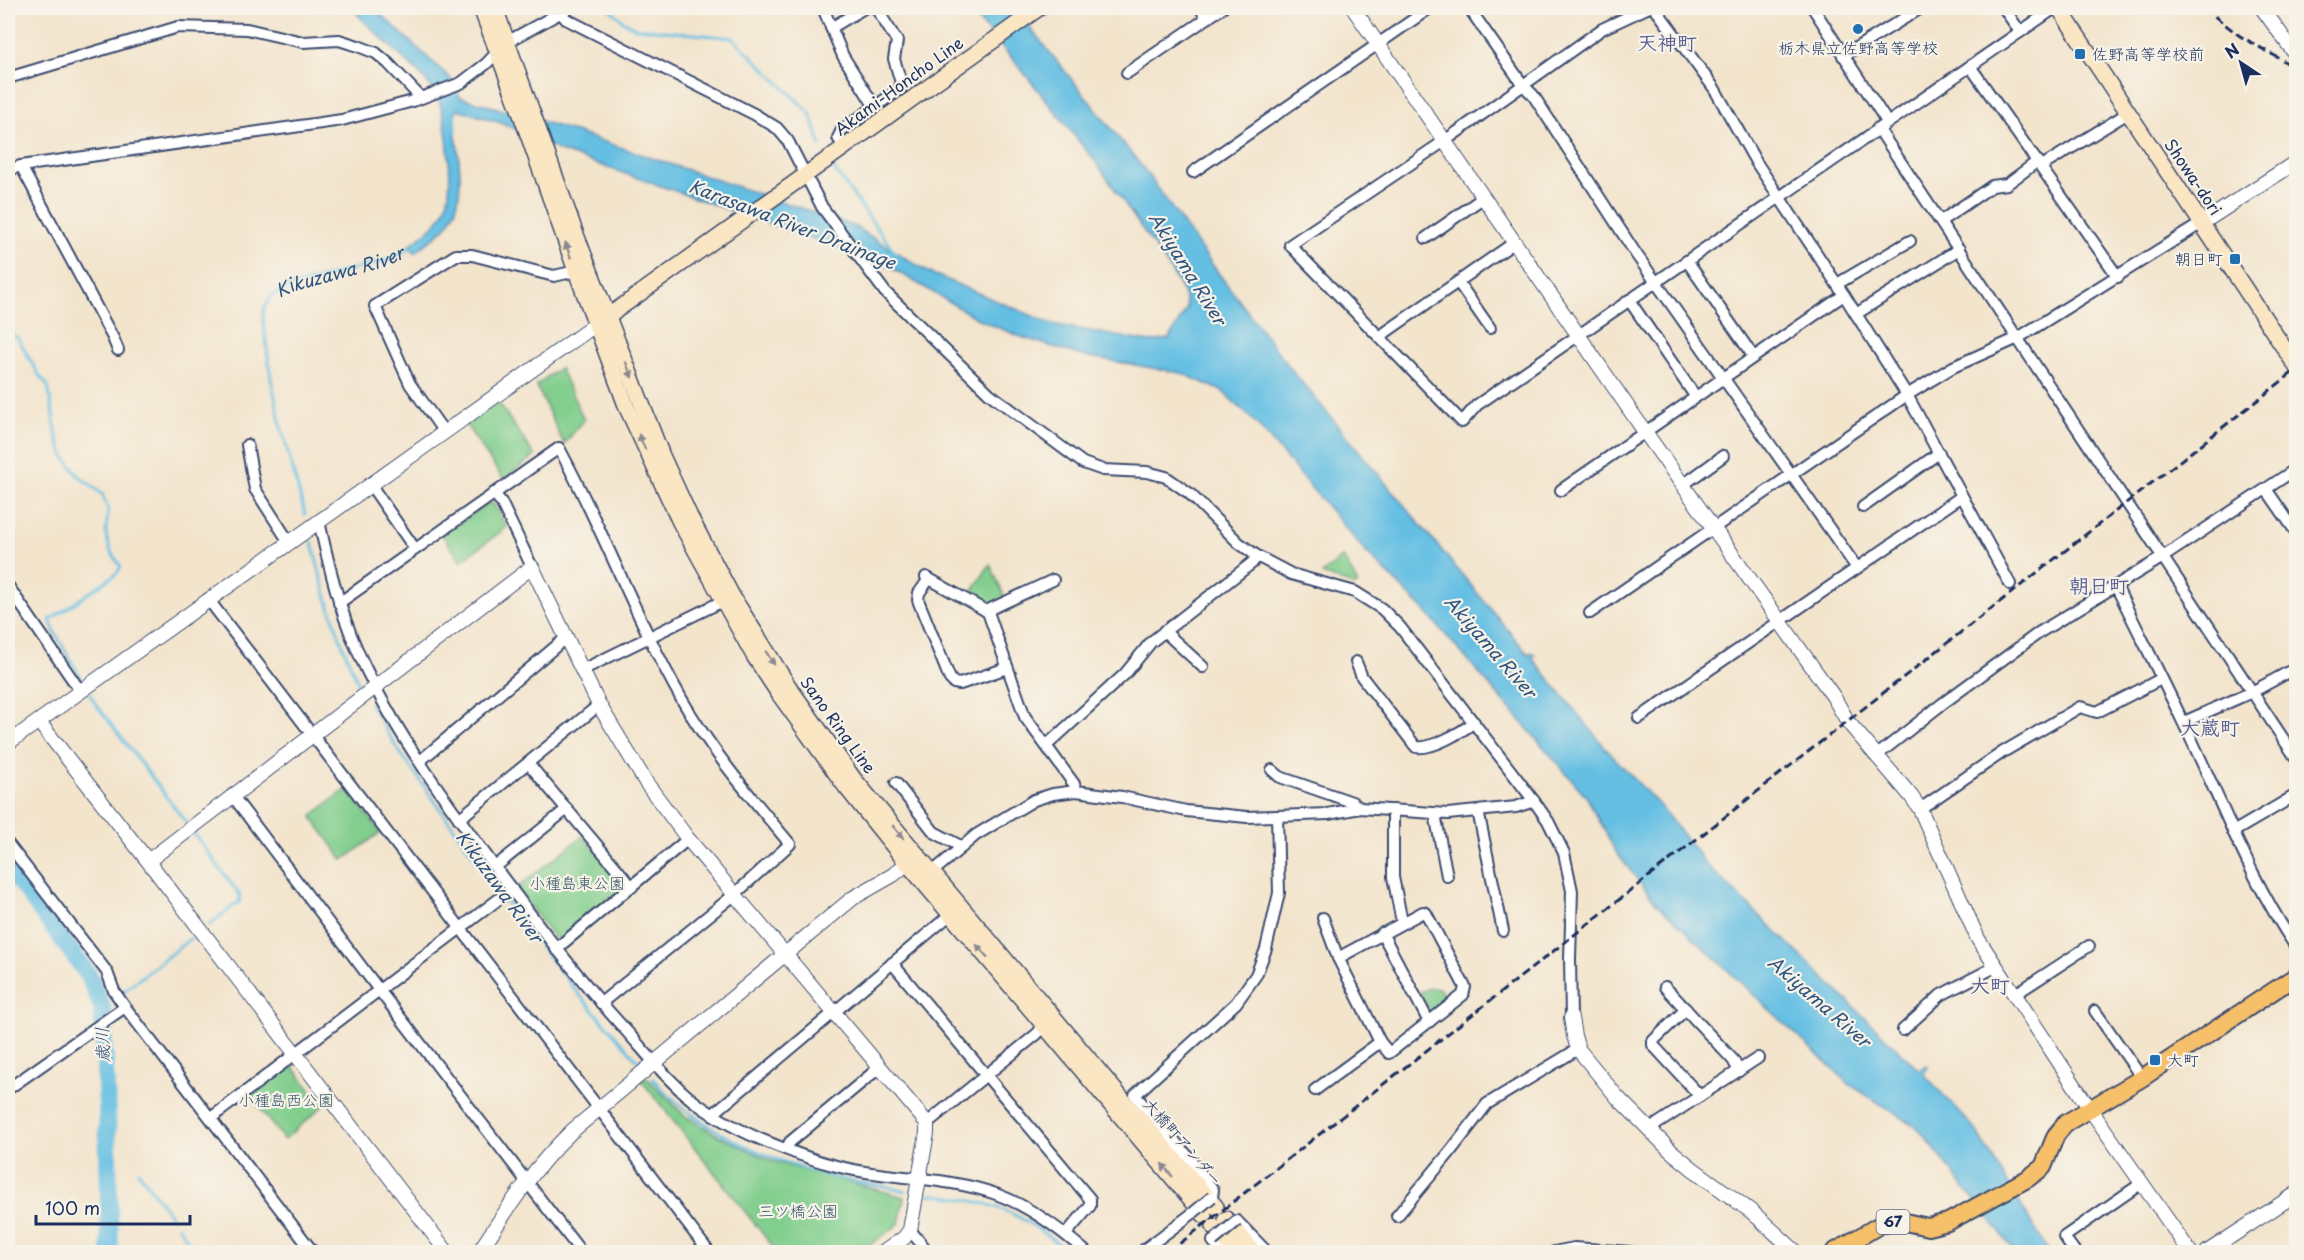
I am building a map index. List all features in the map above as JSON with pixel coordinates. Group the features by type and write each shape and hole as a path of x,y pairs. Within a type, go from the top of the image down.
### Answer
{"main road":[{"path":"481,8 502,47 525,106 601,320"},
{"path":"495,8 502,47"},
{"name":"Akami-Honcho Line","path":"601,320 1039,8"},
{"name":"Showa-dori","path":"2057,8 2296,366"},
{"path":"539,148 576,271 601,320"},
{"name":"Sano Ring Line","path":"601,320 728,598 912,859 1119,1105"},
{"name":"Sano Ring Line","path":"927,876 951,914 1048,1020"},
{"name":"67","path":"1834,1252 1883,1223 1905,1222 1928,1227 1940,1225 2027,1179 2043,1167 2060,1129 2296,976"},
{"name":"大橋町アンダー","path":"1119,1105 1214,1217 1236,1252"},
{"name":"大橋町アンダー","path":"1214,1217 1254,1252"}],"street":[{"path":"823,8 855,78 874,107"},
{"path":"831,28 864,8"},
{"path":"844,146 838,138 840,133 902,86 894,59 897,41 876,8"},
{"path":"1200,8 1207,18"},
{"path":"1127,73 1222,8"},
{"path":"1353,8 1848,722 1920,809 1978,939 1995,967 2190,1252"},
{"path":"1193,172 1430,8"},
{"path":"1469,8 1533,95 1636,254 1857,568"},
{"path":"1647,8 1602,29 1446,140 1290,245 1462,422 1477,405 1578,334 2057,8"},
{"path":"1655,8 1714,88 1756,162 1844,294 1906,395 2010,584"},
{"path":"1813,8 1959,249 2296,758"},
{"path":"1843,56 1921,8"},
{"path":"2004,8 2020,32"},
{"path":"2267,9 2296,55"},
{"path":"8,170 21,166 342,120 427,96 455,85 474,74 502,47 565,10 566,19 754,114 777,128 793,150 804,177 822,207 885,292 990,394 1083,463 1103,470 1147,472 1166,477 1189,493 1239,543 1257,556 1291,573 1355,592 1382,609 1400,627 1534,801 1548,821 1564,853 1572,891 1571,1018 1578,1049 1618,1098 1650,1131 1693,1169 1752,1212 1796,1252"},
{"path":"8,78 178,27 247,29 303,42 339,40 358,46 376,53 427,96"},
{"path":"1970,66 2118,277"},
{"path":"1941,221 1992,186 2007,184 2128,113"},
{"path":"1590,613 1906,395 1953,368 2018,338 2118,277 2296,162"},
{"path":"21,166 114,338 117,350"},
{"path":"1426,238 1484,197"},
{"path":"1837,284 1910,241"},
{"path":"1381,337 1515,242"},
{"path":"1856,314 1959,249"},
{"path":"444,432 411,384 375,306 456,255 472,255 554,276 576,271"},
{"path":"1687,261 1753,356"},
{"path":"1458,282 1490,328"},
{"path":"1561,490 1844,294"},
{"path":"1629,300 1695,396"},
{"path":"8,743 601,320"},
{"path":"247,445 255,489 289,542"},
{"path":"339,603 559,448 649,638 702,732 790,844 735,895 601,1003"},
{"path":"1863,507 1939,453"},
{"path":"1683,485 1723,456"},
{"path":"1876,756 2040,632 2163,557 2296,469"},
{"path":"370,484 415,549"},
{"path":"2266,489 2296,532"},
{"path":"494,493 501,502 599,705 647,784 688,839 927,1123 910,1230 904,1238 885,1252"},
{"path":"1639,718 1962,496"},
{"path":"319,520 339,603 351,637 375,687 420,762 510,891 556,949 601,1003 691,1099 713,1114 759,1138 830,1164 972,1188 997,1195 1066,1234 1086,1252"},
{"path":"1047,745 1125,674 1151,642 1252,563 1257,556"},
{"path":"148,861 532,567"},
{"path":"1007,668 960,684 950,680 918,600 919,593 928,578 986,611 1007,668 1025,717 1074,784 1076,791"},
{"path":"986,611 1053,580"},
{"path":"8,586 81,692"},
{"path":"2116,586 2184,722 2258,883 2296,947"},
{"path":"582,670 728,598"},
{"path":"208,599 709,1252"},
{"path":"1164,631 1203,667"},
{"path":"420,762 567,637"},
{"path":"1356,662 1362,677 1416,747 1424,748 1464,730 1474,722"},
{"path":"2184,722 2252,692 2296,668"},
{"path":"1920,809 2003,752 2080,706 2097,712 2161,679"},
{"path":"459,819 599,705"},
{"path":"39,722 447,1252"},
{"path":"528,763 632,887"},
{"path":"1272,770 1280,777 1352,802 1360,808"},
{"path":"896,783 934,832 962,847"},
{"path":"927,876 994,823 1034,800 1053,794 1076,791 1122,797 1213,815 1328,814 1360,808 1435,814 1516,807 1534,801"},
{"path":"232,795 581,1252"},
{"path":"2233,832 2296,795"},
{"path":"495,867 567,809"},
{"path":"1393,810 1393,877 1402,922"},
{"path":"1478,811 1503,930"},
{"path":"1435,814 1447,876"},
{"path":"1221,1252 1214,1217 1213,1190 1135,1095 1236,1003 1256,975 1266,949 1279,893 1277,816"},
{"path":"556,949 688,839"},
{"path":"8,844 107,972 114,991 125,1007 314,1252"},
{"path":"479,1252 526,1181 552,1150 599,1108 853,898 893,875 912,859"},
{"path":"211,1118 510,891"},
{"path":"1323,918 1338,958 1380,1042 1389,1053 1463,995 1464,987 1426,913 1422,912 1402,922 1338,958"},
{"path":"713,1114 951,914"},
{"path":"1382,933 1428,1022"},
{"path":"2014,995 2089,946"},
{"path":"892,963 1089,1199 1090,1206 1066,1234"},
{"path":"1903,1030 1941,995 1995,967"},
{"path":"1665,987 1733,1060 1739,1071"},
{"path":"8,1089 125,1007"},
{"path":"1686,1009 1653,1041 1653,1045 1700,1096"},
{"path":"2095,1011 2142,1077"},
{"path":"927,1123 1037,1034 1048,1020"},
{"path":"1315,1090 1380,1042"},
{"path":"1397,1216 1487,1104 1578,1049"},
{"path":"1650,1131 1758,1058"},
{"path":"787,1148 790,1142 879,1067"},
{"path":"2075,1252 2064,1237 2142,1183"},
{"path":"2206,1252 2296,1194"},
{"path":"1141,1252 1214,1217"},
{"path":"1214,1217 1267,1252"},
{"path":"910,1230 928,1252"},
{"path":"1554,1252 1574,1248 1631,1252"}],"green space":[{"path":"560,368 584,420 564,444 536,385"},
{"path":"498,402 535,456 503,479 466,425"},
{"path":"493,503 507,527 461,561 442,535 487,504"},
{"path":"1343,557 1358,584 1355,586 1322,574"},
{"path":"990,564 1005,598 985,606 969,597"},
{"path":"347,789 381,832 343,860 311,816"},
{"name":"小種島東公園","path":"583,836 622,881 621,889 562,938 555,939 516,889"},
{"path":"1429,988 1439,988 1448,1004 1431,1015 1420,992"},
{"name":"小種島西公園","path":"291,1064 323,1106 284,1140 248,1093"},
{"name":"三ツ橋公園","path":"646,1077 685,1116 717,1135 772,1161 904,1197 899,1224 860,1252 777,1252 641,1080"}],"water":[{"path":"351,8 374,8 451,79 460,97 560,127 854,226 928,272 1052,324 1149,342 1169,339 1187,308 1184,294 1170,269 1098,165 1017,64 968,8 1014,8 1144,169 1294,373 1528,654 1532,652 1535,655 1532,658 1609,752 1659,805 1707,865 1918,1069 1927,1065 1928,1068 1923,1073 1976,1130 2049,1252 2015,1252 1918,1128 1849,1084 1656,903 1616,852 1586,796 1424,610 1365,551 1257,424 1222,391 1181,373 1083,356 1021,337 978,319 885,264 560,151 507,125 457,109 454,118 460,171 459,197 450,221 443,230 415,253 409,245 436,224 446,206 448,196 448,151 441,106 433,90 422,76"}],"waterway":[{"path":"609,8 624,22 636,28 733,38 810,113 821,146"},
{"name":"Kikuzawa River","path":"454,112 455,132"},
{"name":"Karasawa River Drainage","path":"834,169 895,253"},
{"name":"Kikuzawa River","path":"305,514 281,427 271,378 263,319 264,308 272,295 291,286 387,260 413,247"},
{"path":"8,333 17,337 48,386 57,437 64,456 78,475 102,494 108,508 106,535 111,552 121,567 116,574 50,620 84,683"},
{"name":"Kikuzawa River","path":"312,542 332,615 359,685"},
{"path":"88,691 188,825"},
{"name":"Kikuzawa River","path":"370,704 397,748 500,893"},
{"path":"192,831 240,895 240,901 209,925"},
{"name":"歳川","path":"8,866 89,976 102,1007 110,1252"},
{"name":"Kikuzawa River","path":"504,899 576,991 639,1062"},
{"path":"120,994 191,938"},
{"name":"Kikuzawa River","path":"653,1079 689,1113 709,1127 754,1150 824,1175 906,1191"},
{"path":"138,1171 172,1218"},
{"name":"Kikuzawa River","path":"928,1194 969,1200 1003,1210 1034,1226 1067,1252"},
{"path":"178,1226 196,1252"}],"railway":[{"path":"2204,8 2240,36 2296,68"},
{"path":"1169,1252 2296,370"}],"place":[{"name":"栃木県立佐野高等学校","path":"1858,29"},
{"name":"佐野高等学校前","path":"2080,54"},
{"name":"朝日町","path":"2235,259"},
{"name":"大町","path":"2155,1060"}],"district":[{"name":"天神町","path":"1667,43"},
{"name":"朝日町","path":"2099,586"},
{"name":"大蔵町","path":"2210,728"},
{"name":"大町","path":"1990,986"}],"water label":[{"name":"Akiyama River","path":"1187,269"},
{"name":"Akiyama River","path":"1490,647"},
{"name":"Akiyama River","path":"1819,1002"}]}
